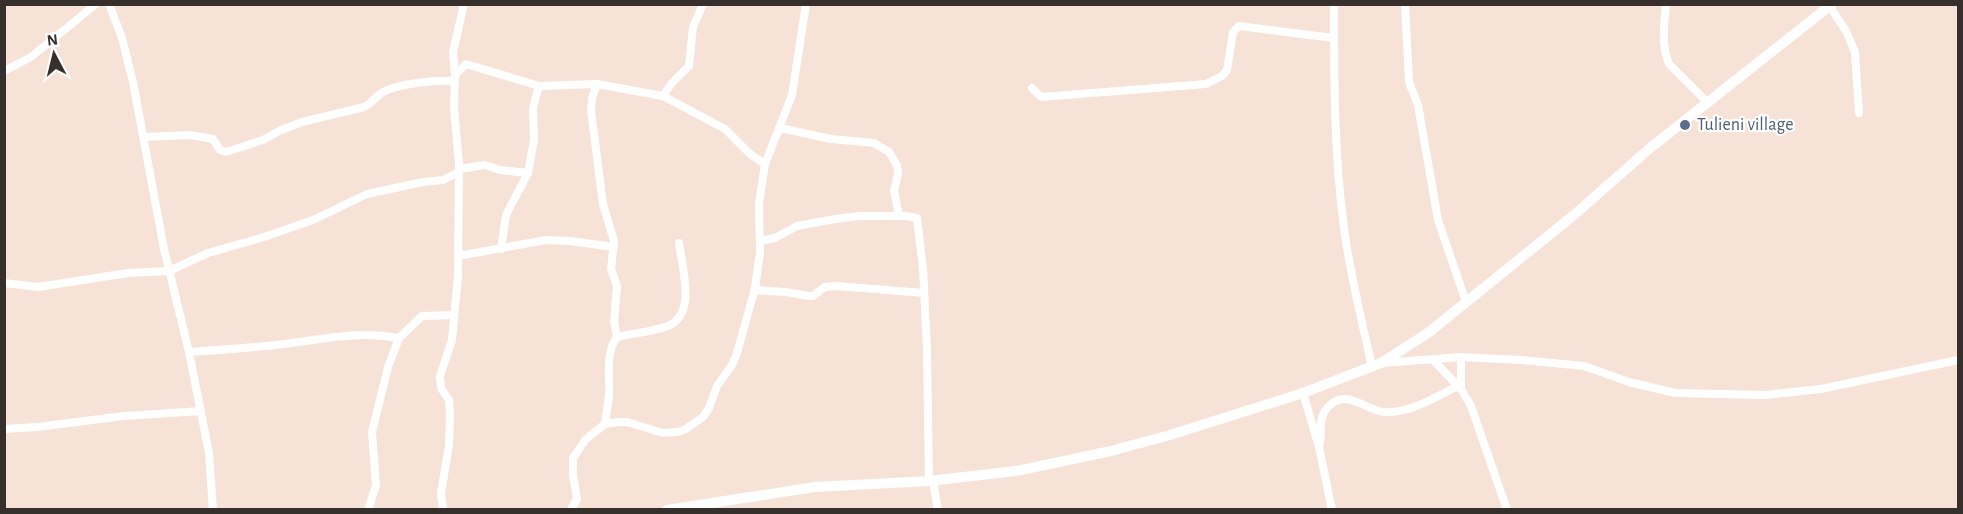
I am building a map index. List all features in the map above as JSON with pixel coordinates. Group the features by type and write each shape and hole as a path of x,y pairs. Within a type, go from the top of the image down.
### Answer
{"street":[{"path":"4,71 31,57 96,4"},
{"path":"109,4 120,30 130,66 169,272 189,352 209,453 213,510"},
{"path":"443,510 441,493 449,445 450,408 449,400 441,388 440,376 450,349 458,256 459,170 454,108 454,44 464,4"},
{"path":"663,96 671,84 689,66 693,27 702,4"},
{"path":"570,510 577,500 573,475 575,453 586,438 605,424 627,422 670,433 684,430 703,417 717,386 732,365 759,266 759,204 765,164 792,95 806,4"},
{"path":"1334,4 1337,166 1344,227 1353,282 1376,365"},
{"path":"1405,4 1409,82 1418,105 1438,220 1466,302"},
{"path":"1666,4 1664,34 1669,64 1708,103"},
{"path":"667,510 815,487 931,481 1016,471 1111,452 1303,393 1376,365 1428,333 1830,5 1846,31 1855,52 1859,113"},
{"path":"1032,88 1041,97 1052,97 1206,84 1222,76 1227,70 1233,32 1239,26 1334,38"},
{"path":"143,137 202,136 213,139 220,150 226,152 262,140 288,127 364,107 391,89 455,78 466,64 539,86 597,84 663,96 725,129 765,164"},
{"path":"597,84 592,98 591,111 603,209 612,231 614,247 611,269 616,286 614,322 617,337"},
{"path":"501,249 506,215 528,173 534,140 533,108 539,86"},
{"path":"780,128 831,139 874,143 889,152 897,165 898,174 894,190 899,216"},
{"path":"4,283 38,287 119,274 169,272 208,253 313,220 367,194 443,180 459,170 485,165 504,171 528,173"},
{"path":"760,241 775,238 797,226 860,216 914,216 918,220 927,350 931,481 938,510"},
{"path":"458,256 546,240 614,247"},
{"path":"605,424 612,344 617,337 668,326 680,317 686,302 679,243"},
{"path":"754,290 813,296 825,287 836,285 924,293"},
{"path":"368,510 376,485 372,432 388,367 399,338 422,316 454,315"},
{"path":"189,352 277,345 344,334 378,334 399,338"},
{"path":"1376,365 1461,357 1512,359 1584,366 1608,376 1654,389 1691,395 1764,395 1858,382 1959,360"},
{"path":"1460,388 1461,357"},
{"path":"1433,360 1460,388 1471,406 1507,510"},
{"path":"1319,447 1321,419 1328,406 1334,402 1349,398 1376,410 1398,411 1460,388"},
{"path":"1303,393 1319,447 1332,510"},
{"path":"4,429 124,416 201,411"}],"place":[{"name":"Tulieni village","path":"1685,125"}]}
